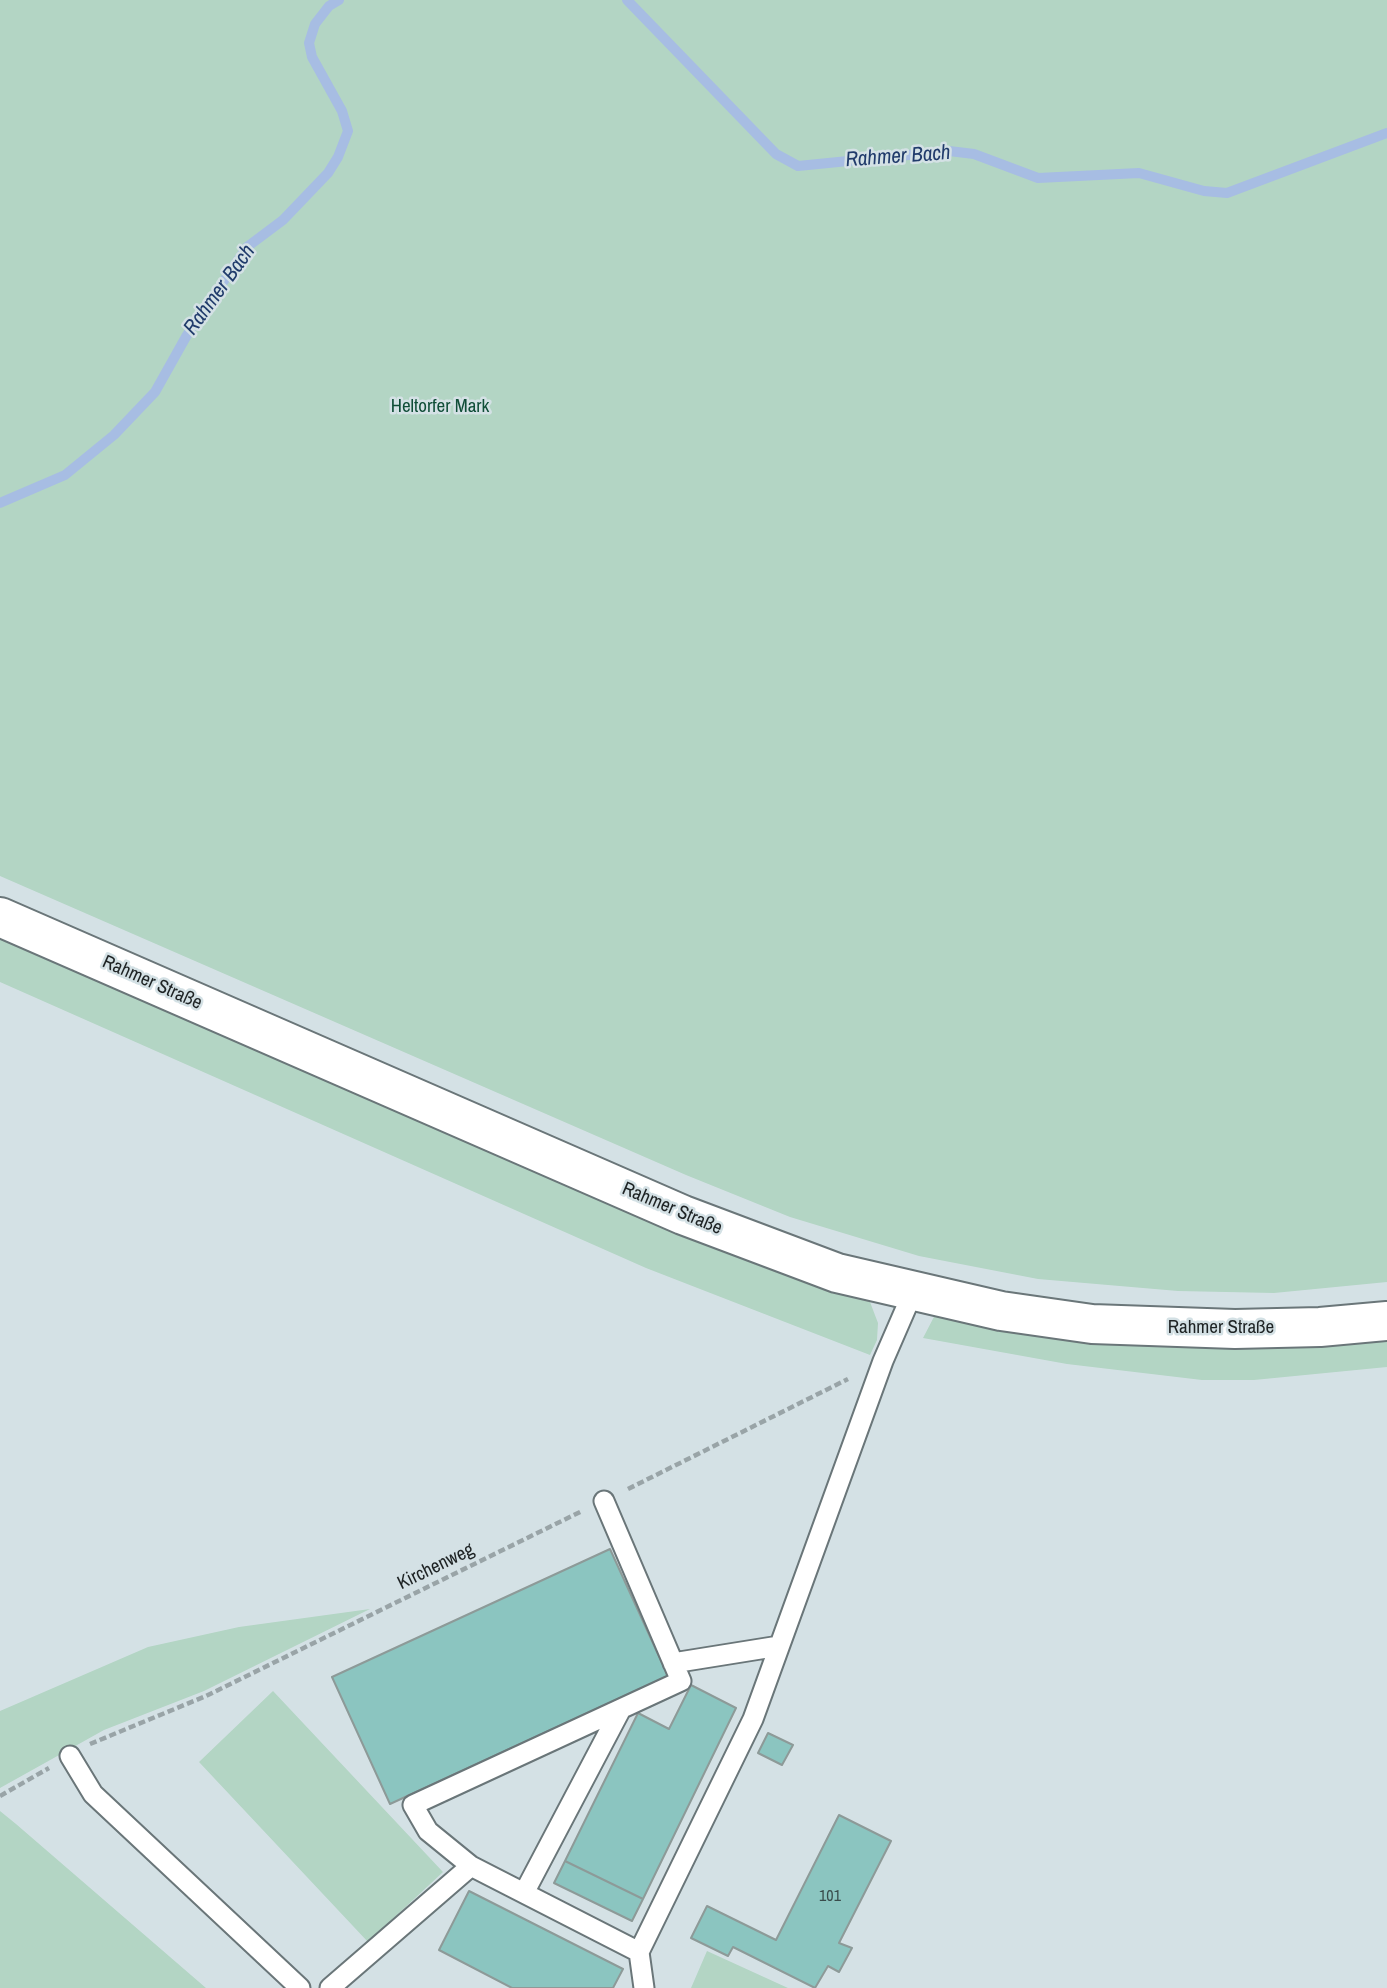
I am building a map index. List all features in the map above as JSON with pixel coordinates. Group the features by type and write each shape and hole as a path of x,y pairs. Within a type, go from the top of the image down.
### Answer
{"main road":[{"name":"Rahmer Straße","path":"0,917 683,1215 814,1265 913,1292 1001,1311 1092,1324 1235,1329 1320,1327 1387,1321"}],"lane":[{"path":"644,1988 639,1952 753,1719 883,1361 913,1292"},
{"path":"604,1501 681,1681 412,1805 428,1831 471,1866 639,1952"},
{"path":"673,1662 779,1646"},
{"path":"524,1894 621,1709"},
{"path":"70,1756 93,1794 300,1988"},
{"path":"330,1988 471,1866"}],"path":[{"name":"Kirchenweg","path":"0,1796 108,1734 206,1696 883,1361"}],"green space":[{"name":"Heltorfer Mark","path":"0,0 1387,0 1387,1282 1274,1293 1178,1291 1038,1279 919,1256 790,1217 686,1175 0,876"},
{"path":"0,935 870,1302 878,1323 877,1340 870,1355 646,1268 0,982"},
{"path":"936,1313 1387,1334 1387,1367 1254,1380 1202,1380 1067,1364 923,1338"},
{"path":"370,1609 204,1691 104,1730 0,1788 0,1711 148,1647 239,1627"},
{"path":"273,1691 443,1872 368,1942 199,1762"},
{"path":"0,1811 16,1824 206,1988 0,1988"},
{"path":"707,1951 788,1988 691,1988"}],"building":[{"path":"610,1549 668,1676 390,1804 332,1677"},
{"path":"691,1685 736,1708 643,1899 565,1861 638,1713 669,1729"},
{"path":"768,1733 793,1745 782,1765 758,1753"},
{"path":"839,1815 891,1841 839,1943 852,1948 839,1972 828,1966 815,1988 733,1947 728,1956 691,1938 707,1906 776,1940"},
{"path":"565,1861 643,1899 632,1921 554,1883"},
{"path":"469,1891 623,1969 613,1988 512,1988 439,1950"}],"waterway":[{"name":"Rahmer Bach","path":"0,503 65,475 114,435 155,392 187,335 247,247 283,220 328,173 338,157 348,131 342,111 312,57 309,43 315,24 329,6 339,0"},
{"name":"Rahmer Bach","path":"627,0 776,154 798,166 949,151 974,154 1038,178 1139,173 1204,191 1227,193 1387,133"}]}
